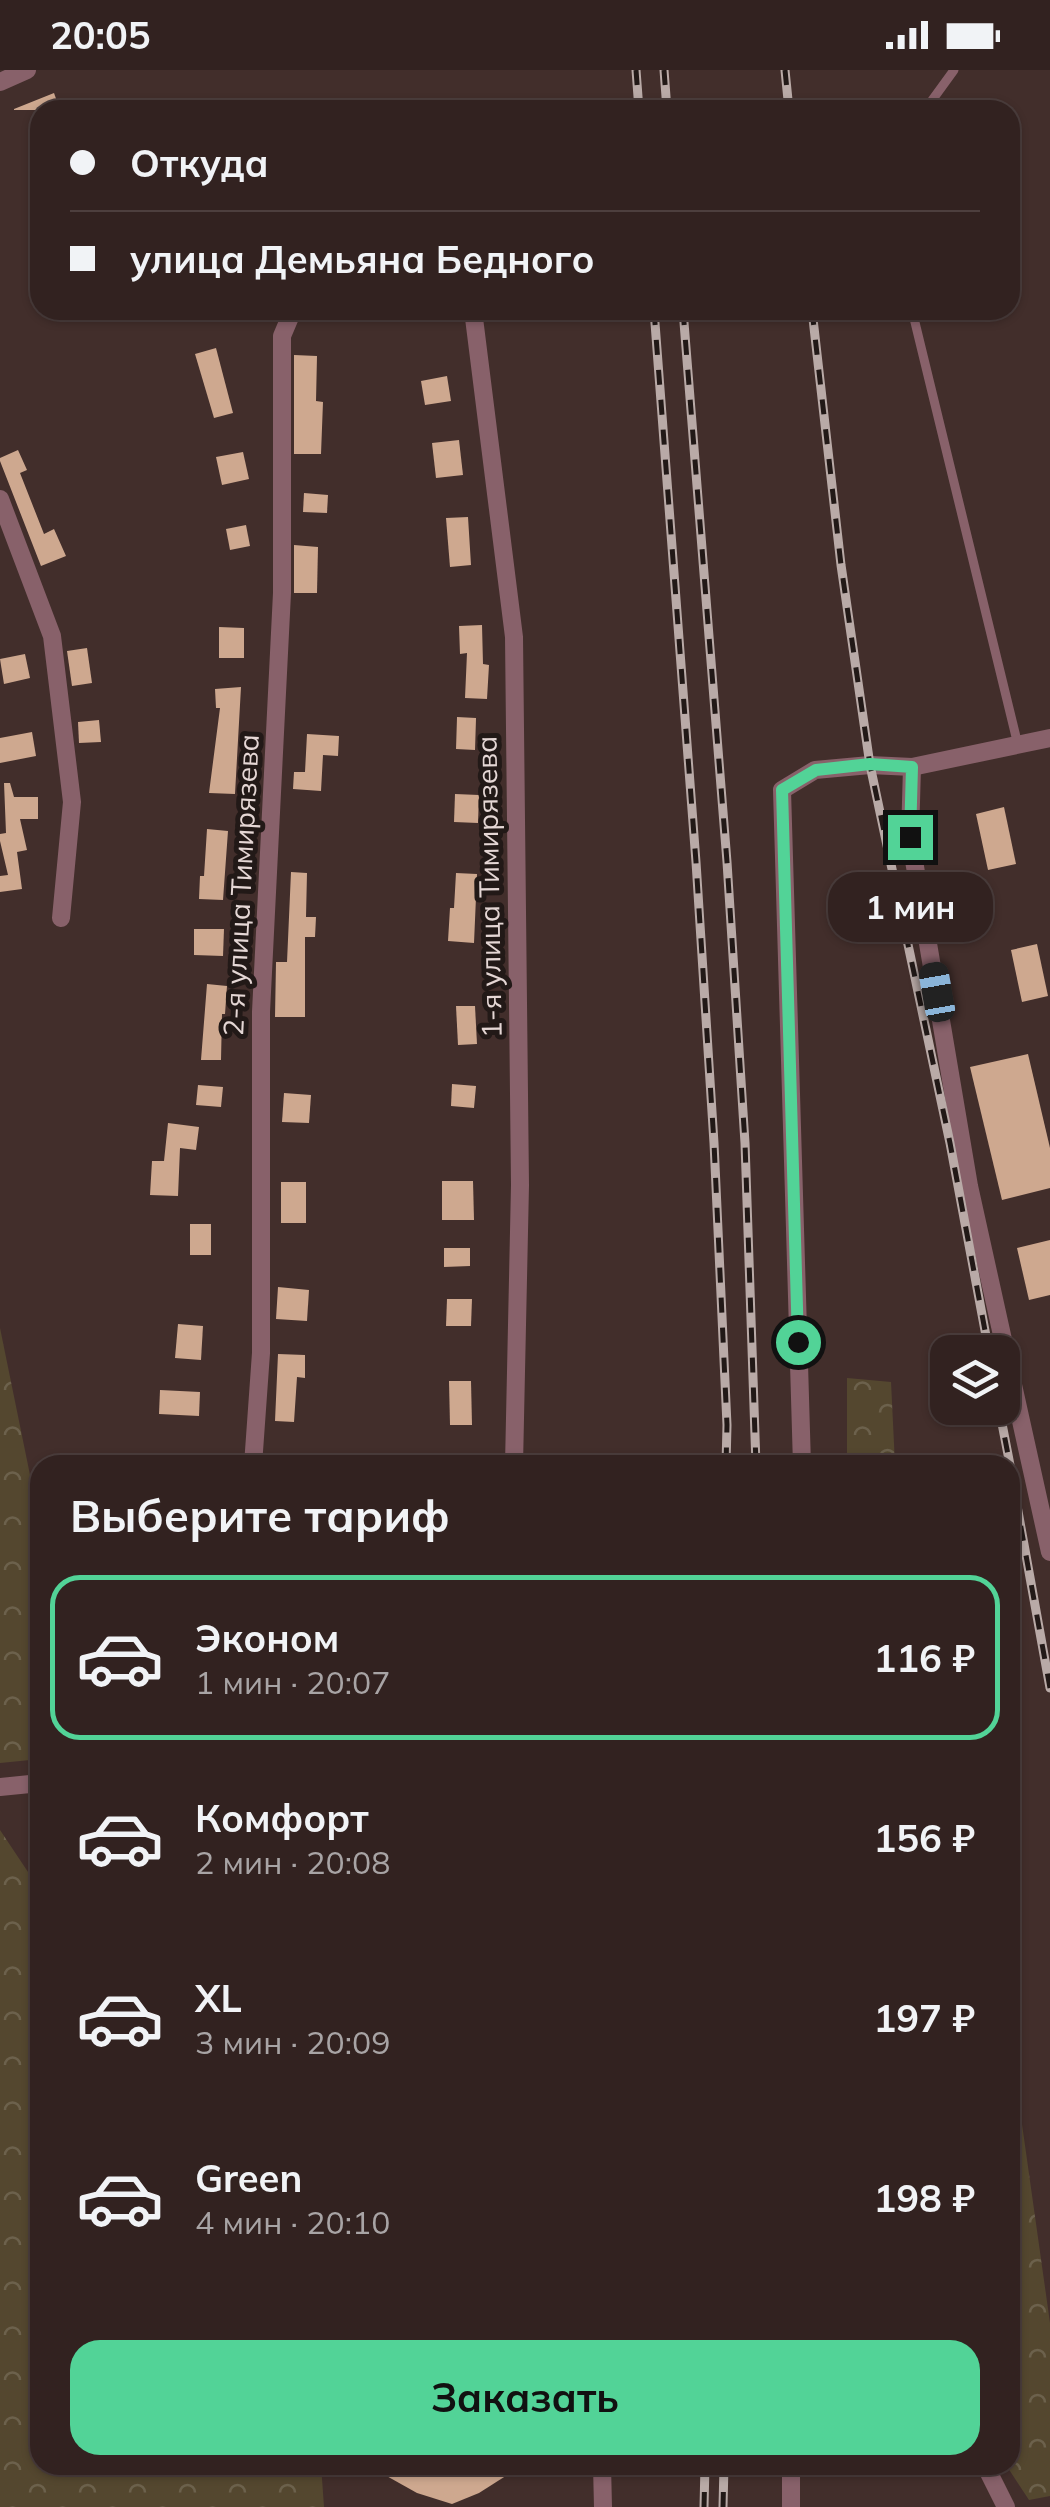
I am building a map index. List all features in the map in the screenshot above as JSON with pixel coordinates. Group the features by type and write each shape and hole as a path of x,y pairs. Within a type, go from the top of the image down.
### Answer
{"street":[{"path":"0,82 28,70"},
{"name":"2-я улица Тимирязева","path":"253,1455 261,1353 261,1012 282,593 282,336 289,320"},
{"name":"1-я улица Тимирязева","path":"474,320 514,637 520,1185 514,1455"},
{"path":"0,499 52,636 72,802 60,918"},
{"path":"802,1455 782,790 816,770 870,764 912,767 1050,738"},
{"path":"912,767 910,837 970,1186 1050,1552"},
{"path":"0,1787 30,1784"},
{"path":"602,2475 603,2507"},
{"path":"791,2475 791,2507"},
{"path":"990,2475 1006,2507"}],"lane":[{"path":"932,100 954,70"},
{"path":"914,320 1018,745"}],"green space":[{"path":"0,1328 30,1475 30,1760 0,1763"},
{"path":"847,1378 891,1382 895,1455 847,1455"},
{"path":"0,1830 30,1875 30,2475 322,2475 324,2507 0,2507"},
{"path":"1020,2110 1050,2323 1050,2496 1029,2500 1013,2475 1020,2475"}],"building":[{"path":"54,93 56,100 36,100"},
{"path":"30,103 30,110 14,109"},
{"path":"216,348 233,413 214,418 195,354"},
{"path":"294,355 317,356 316,401 323,402 321,454 294,454"},
{"path":"447,376 451,401 425,405 421,381"},
{"path":"459,440 463,475 436,478 432,443"},
{"path":"18,450 27,470 20,473 44,534 54,529 66,556 41,566 0,461"},
{"path":"243,452 249,479 222,485 216,457"},
{"path":"304,493 328,495 327,513 303,512"},
{"path":"468,517 471,565 450,567 446,518"},
{"path":"246,525 250,546 230,550 226,529"},
{"path":"294,545 318,547 317,593 294,593"},
{"path":"482,625 483,664 489,665 487,699 465,698 467,653 460,654 459,626"},
{"path":"219,627 244,628 244,658 219,658"},
{"path":"87,648 92,683 72,686 67,651"},
{"path":"25,654 30,678 4,684 0,659"},
{"path":"241,687 235,794 209,793 220,708 216,708 215,689"},
{"path":"457,717 476,718 475,750 456,749"},
{"path":"99,720 101,742 79,743 78,722"},
{"path":"32,732 36,756 0,763 0,738"},
{"path":"307,734 339,736 338,756 323,755 321,791 293,789 294,772 305,772"},
{"path":"4,783 10,783 14,797 38,797 38,819 20,819 27,850 17,852 22,889 0,892 0,876 8,875 0,841 0,834 6,833"},
{"path":"455,794 479,795 478,823 454,822"},
{"path":"1004,807 1016,864 988,870 976,814"},
{"path":"207,829 228,831 223,900 199,899"},
{"path":"291,872 307,873 306,917 316,917 315,937 305,937 305,1017 275,1017 276,962 287,962"},
{"path":"456,873 477,874 474,943 448,941"},
{"path":"194,929 224,929 223,956 194,955"},
{"path":"1037,944 1048,996 1022,1002 1011,950"},
{"path":"207,984 227,986 221,1060 201,1060"},
{"path":"456,1006 475,1006 477,1044 458,1045"},
{"path":"1028,1054 1050,1148 1050,1188 1002,1200 970,1067"},
{"path":"452,1084 476,1086 474,1108 451,1106"},
{"path":"198,1085 223,1087 221,1107 196,1105"},
{"path":"284,1093 311,1095 309,1123 282,1122"},
{"path":"168,1123 199,1127 196,1150 180,1148 178,1196 150,1195 152,1161 164,1161"},
{"path":"442,1181 473,1181 474,1220 442,1220"},
{"path":"281,1182 306,1182 306,1223 281,1223"},
{"path":"190,1224 211,1224 211,1255 190,1255"},
{"path":"1050,1240 1050,1295 1029,1300 1017,1248"},
{"path":"444,1248 470,1248 470,1266 444,1267"},
{"path":"278,1287 309,1290 307,1321 276,1319"},
{"path":"447,1299 472,1299 471,1326 446,1326"},
{"path":"178,1324 203,1326 201,1360 175,1358"},
{"path":"278,1354 305,1355 305,1378 297,1377 294,1422 275,1421"},
{"path":"449,1381 471,1381 472,1425 450,1425"},
{"path":"160,1390 200,1392 199,1416 159,1414"},
{"path":"385,2475 507,2475 452,2504 417,2493"}],"railway":[{"path":"636,70 638,100"},
{"path":"664,70 666,100"},
{"path":"785,70 788,100"},
{"path":"655,320 714,1143 726,1455"},
{"path":"684,320 745,1143 756,1455"},
{"path":"813,320 841,565 870,765 950,1143 986,1335"},
{"path":"1002,1425 1008,1455"},
{"path":"1020,1522 1050,1688"},
{"path":"704,2507 705,2475"},
{"path":"723,2507 724,2475"}],"route":[{"path":"798,1342 782,790 816,770 870,764 912,767 910,837"}]}
